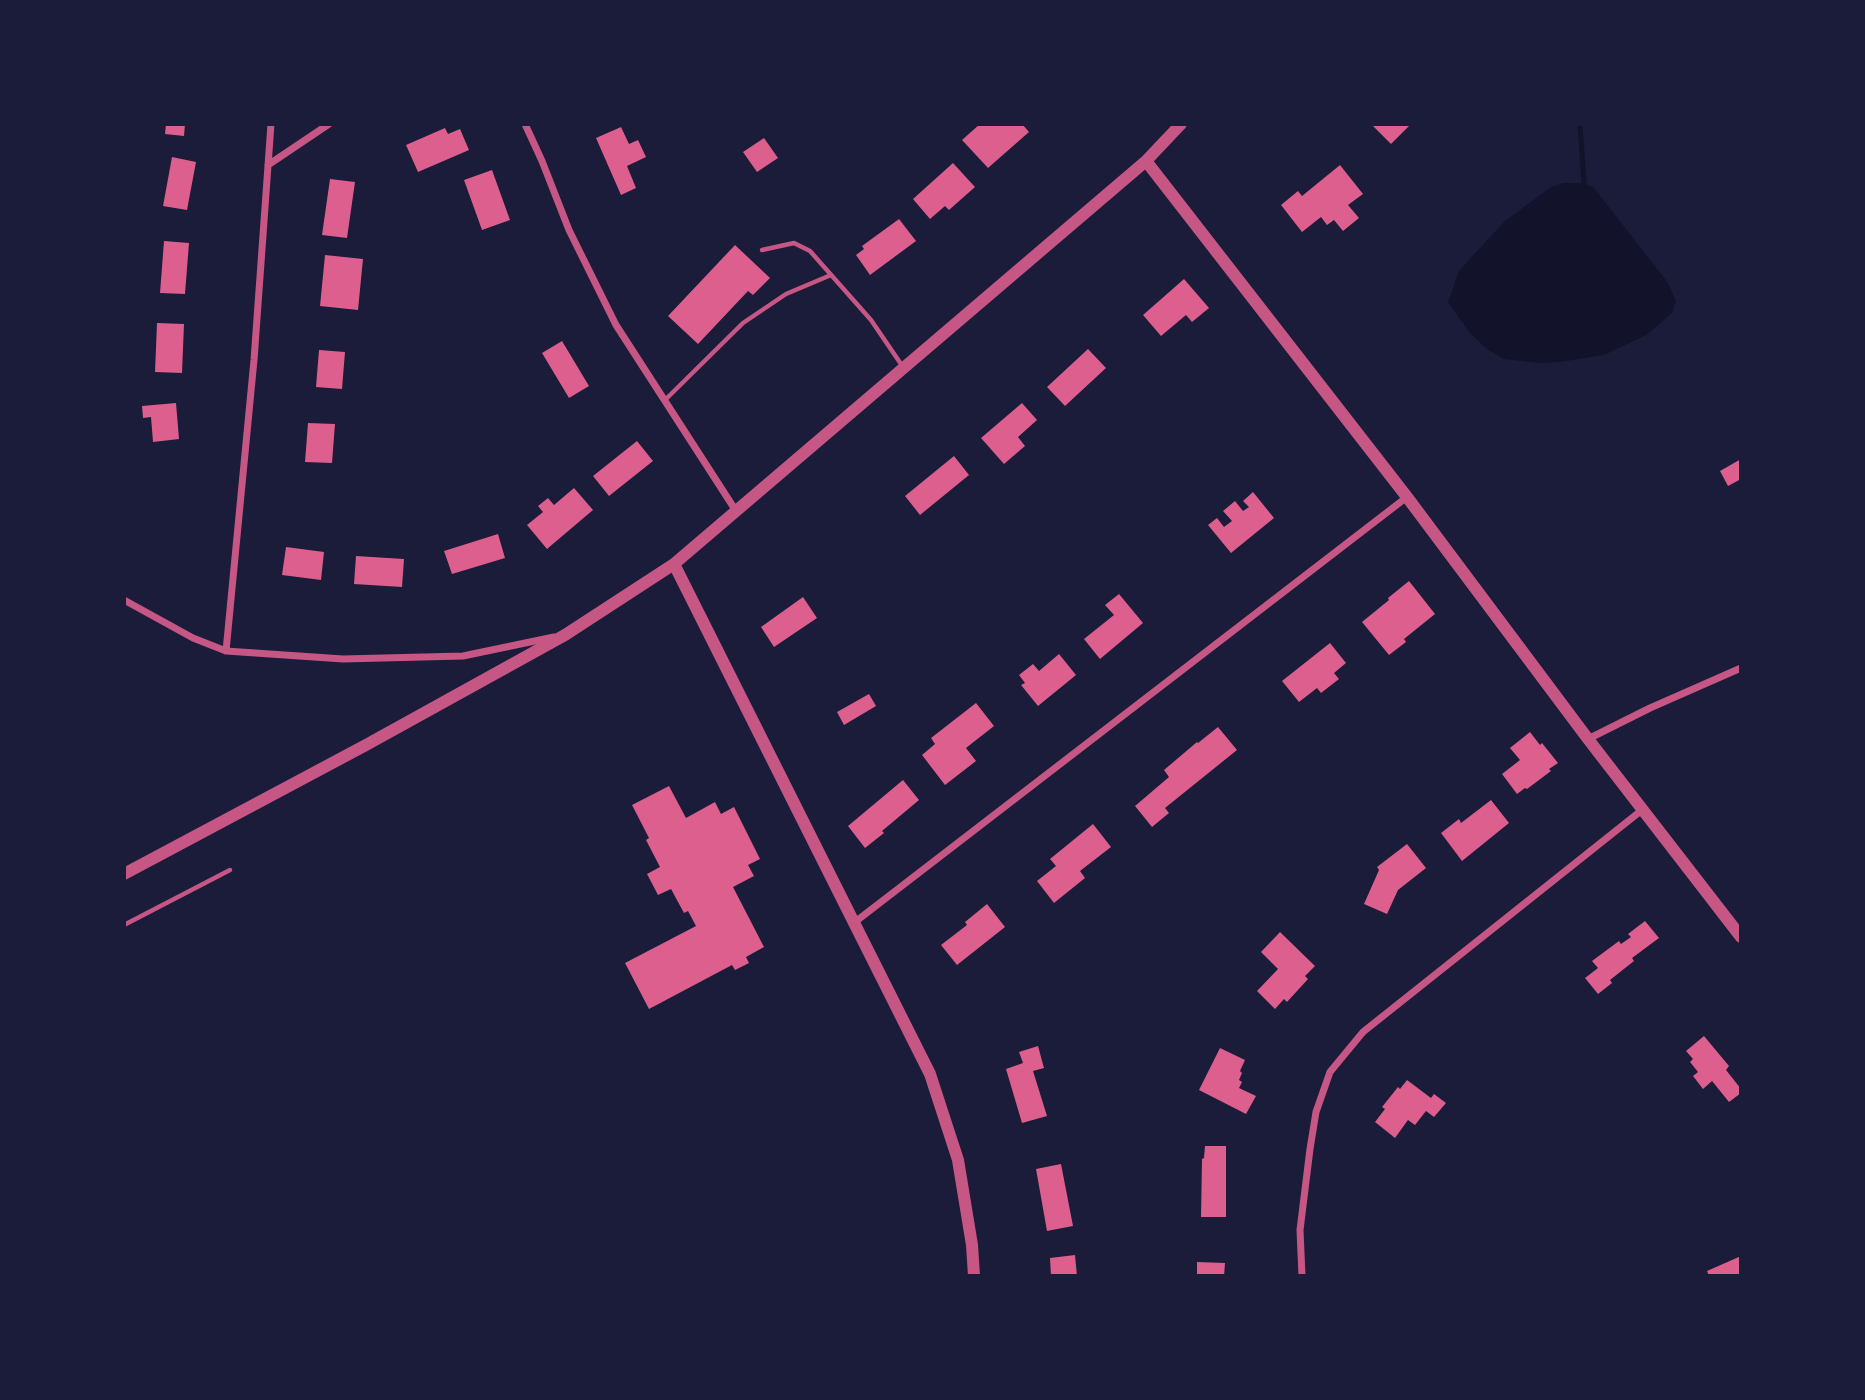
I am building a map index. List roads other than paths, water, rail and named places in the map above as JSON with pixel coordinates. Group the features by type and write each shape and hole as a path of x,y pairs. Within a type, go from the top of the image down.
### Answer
{"street":[{"path":"226,651 254,360 271,124"},
{"path":"268,165 329,124"},
{"path":"525,124 569,230 616,325 736,511"},
{"path":"124,874 354,752 565,635 674,564 1146,160 1181,124"},
{"path":"1146,160 1407,497 1588,739 1741,937"},
{"path":"855,922 1407,497"},
{"path":"674,564 930,1074 958,1160 972,1245 974,1276"},
{"path":"124,600 192,638 226,651 343,659 463,656 565,635"},
{"path":"1588,739 1741,668"},
{"path":"1302,1276 1300,1230 1310,1149 1316,1112 1330,1072 1363,1032 1642,810"}],"lane":[{"path":"762,250 794,243 810,251 871,320 903,368"},
{"path":"665,400 743,323 786,294 831,275"},
{"path":"124,925 230,870"}],"waterway":[{"path":"1581,124 1583,187"}]}
